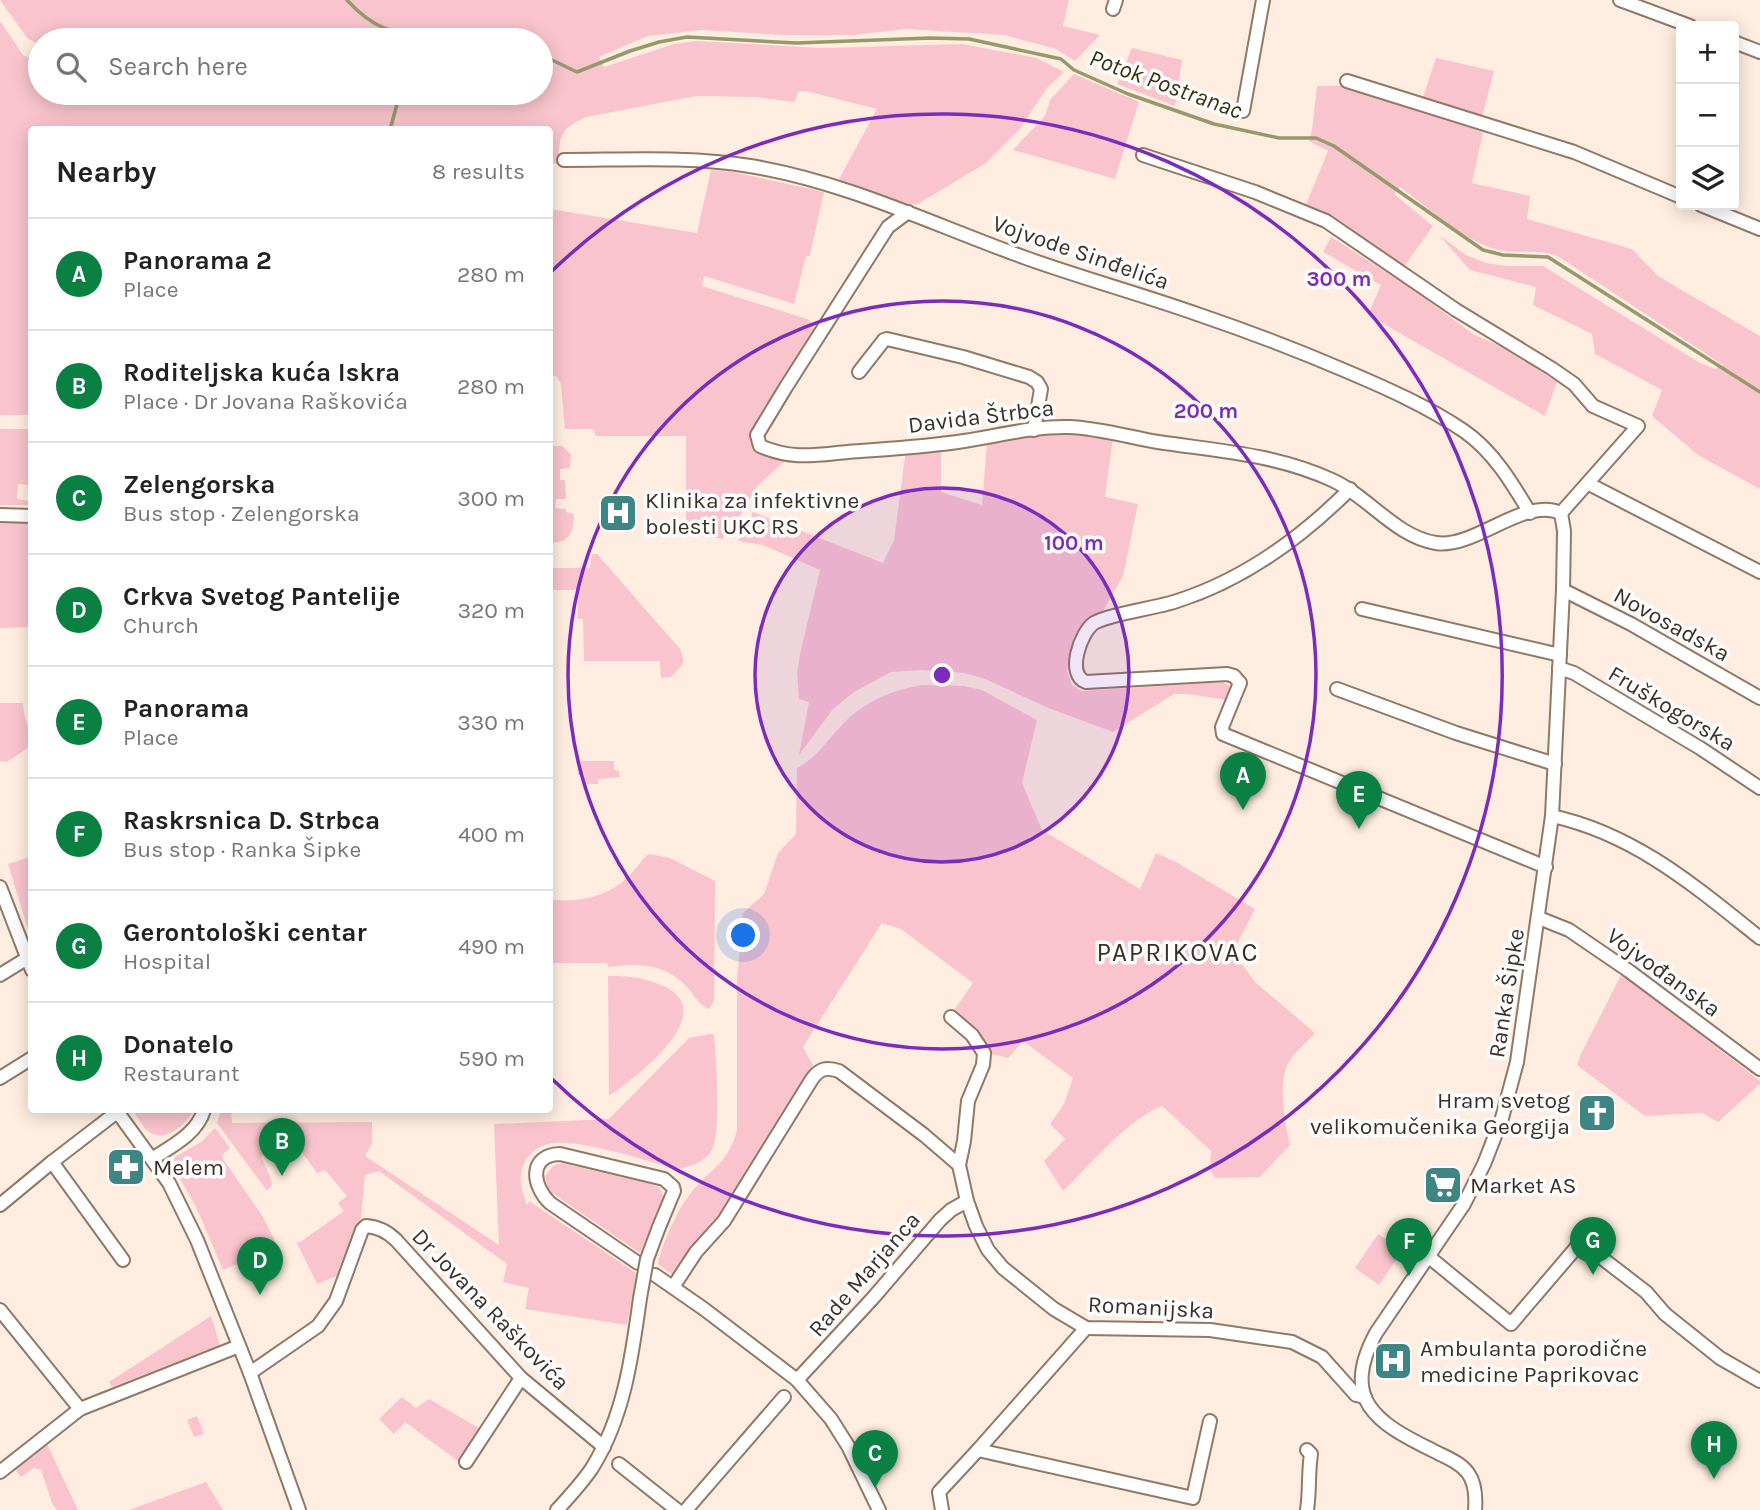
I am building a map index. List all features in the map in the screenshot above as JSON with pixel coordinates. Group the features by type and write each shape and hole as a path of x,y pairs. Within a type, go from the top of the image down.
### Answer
{"street":[{"path":"1243,111 1263,0"},
{"path":"1620,0 1677,21"},
{"path":"1739,44 1760,52"},
{"path":"1347,81 1574,152 1676,195"},
{"path":"1143,155 1255,192 1326,221 1456,310 1563,376 1598,409 1638,426 1561,513"},
{"name":"Vojvode Sinđelića","path":"564,160 710,162 752,166 839,186 1026,258 1261,337 1395,393 1445,419 1474,438 1512,483 1530,513"},
{"path":"1713,210 1760,229"},
{"name":"Davida Štrbca","path":"908,212 888,227 761,429 757,439 760,446 796,457 961,442 1071,427 1248,453 1303,469 1350,489 1397,525 1434,543 1462,539 1545,509 1561,513"},
{"path":"859,372 887,339 963,357 1029,377 1037,382 1041,389 1034,430"},
{"path":"1589,484 1760,572"},
{"path":"1350,489 1301,535 1223,583 1174,602 1096,622 1085,633 1076,661 1077,675 1087,682 1227,674 1234,676 1240,683 1222,727 1223,734 1546,867"},
{"name":"Ranka Šipke","path":"1364,1397 1361,1370 1368,1348 1464,1204 1484,1164 1502,1118 1517,1062 1552,816 1563,590 1564,531 1561,513"},
{"path":"0,515 28,516"},
{"name":"Novosadska","path":"1563,590 1620,618 1760,698"},
{"name":"Fruškogorska","path":"1362,609 1560,661 1574,673 1700,748 1760,788"},
{"path":"1337,689 1456,733 1555,764"},
{"path":"1552,816 1596,829 1657,859 1712,898 1760,938"},
{"path":"0,887 28,961"},
{"name":"Vojvođanska","path":"1539,918 1569,930 1760,1069"},
{"path":"0,975 28,964"},
{"name":"Romanijska","path":"951,1017 972,1035 984,1054 983,1065 968,1101 959,1165 967,1201 983,1241 993,1257 1054,1310 1086,1328 1210,1330 1292,1342 1322,1357 1356,1395 1364,1397"},
{"path":"0,1078 28,1060"},
{"path":"673,1287 696,1252 724,1221 812,1079 821,1069 839,1071 959,1165"},
{"path":"0,1205 114,1113"},
{"path":"118,1113 169,1183 197,1240 250,1373 299,1510"},
{"path":"152,1158 186,1136 203,1113"},
{"path":"557,1510 590,1471 604,1447 627,1384 647,1259 674,1191 664,1179 570,1154 548,1157 538,1169 536,1181 540,1194 638,1263"},
{"path":"52,1162 123,1260"},
{"name":"Rade Marjanca","path":"797,1380 940,1220 967,1201"},
{"name":"Dr Jovana Raškovića","path":"250,1373 317,1326 336,1301 362,1230 366,1226 375,1227 390,1234 521,1378 604,1447"},
{"path":"1429,1257 1511,1324 1581,1242 1646,1292 1665,1314 1720,1358 1760,1381"},
{"path":"655,1275 797,1380 821,1405 843,1437 879,1510"},
{"path":"0,1310 80,1409"},
{"path":"942,1510 939,1492 1086,1328"},
{"path":"0,1472 80,1409 239,1346"},
{"path":"466,1462 521,1378"},
{"path":"685,1510 784,1397"},
{"path":"1364,1397 1385,1424 1457,1462 1468,1474 1474,1489 1475,1510"},
{"path":"978,1450 1191,1504 1210,1421"},
{"path":"1307,1450 1311,1454 1308,1473 1311,1485 1307,1510"},
{"path":"619,1464 677,1510"}],"shaded area":[{"path":"0,0 1069,0 1063,26 1100,35 1075,61 1056,49 1004,35 906,29 854,35 784,35 701,30 648,36 599,57 604,67 674,44 696,41 823,48 962,44 1037,58 1064,72 1047,88 1019,130 986,163 918,204 903,205 838,181 877,109 806,91 798,92 795,102 753,97 696,96 586,117 570,126 562,135 559,164 553,163 553,126 28,126 28,415 0,415 0,21 23,55 28,57 28,105 553,105 553,28 28,28 27,38"},
{"path":"1132,48 1182,60 1175,106 1117,84"},
{"path":"1436,58 1494,71 1481,121 1421,103"},
{"path":"1074,74 1139,102 1115,179 1013,150 1045,116 1050,100"},
{"path":"1317,86 1343,86 1483,132 1472,183 1530,196 1527,219 1632,249 1658,276 1760,336 1760,489 1698,455 1652,416 1662,390 1595,354 1592,334 1533,305 1536,287 1470,270 1439,235 1466,255 1486,263 1543,266 1700,363 1715,369 1723,365 1559,257 1544,253 1503,251 1484,245 1459,231 1400,187 1394,194 1433,226 1401,271 1304,209 1328,151 1309,141"},
{"path":"711,170 733,172 824,192 810,256 806,256 794,304 704,276 702,286 807,319 813,324 815,334 755,434 784,457 784,462 757,486 734,527 725,531 723,539 686,534 686,436 596,436 593,429 565,429 561,384 553,375 553,209 697,233"},
{"path":"1331,237 1414,290 1473,334 1502,347 1557,382 1545,416 1368,315 1381,285 1323,252"},
{"path":"0,429 28,429 28,485 18,484 17,499 28,501 28,505 0,505"},
{"path":"1064,432 1113,437 1105,497 1138,504 1123,576 1103,611 1085,622 1071,650 1067,671 1072,685 1081,691 1223,682 1233,688 1227,700 1174,694 1113,732 1046,707 983,678 964,673 921,670 891,672 854,692 833,709 799,755 809,702 799,699 797,673 820,570 763,545 738,541 753,512 883,563 894,540 906,450 941,448 941,492 982,505 987,443"},
{"path":"553,446 562,446 571,454 570,468 560,469 560,480 565,480 566,499 556,499 555,508 566,509 566,512 574,514 569,535 553,543"},
{"path":"0,522 28,523 28,627 0,628"},
{"path":"592,554 597,554 680,649 683,662 671,677 661,678 660,661 584,661 583,619 578,619 578,590 553,590 553,568 590,568"},
{"path":"922,685 964,686 982,690 1037,720 1022,783 1042,830 1140,889 1156,853 1255,909 1233,952 1255,982 1315,1033 1294,1054 1285,1070 1283,1103 1290,1145 1260,1177 1215,1178 1210,1169 1211,1151 1162,1106 1149,1112 1123,1132 1063,1191 1044,1161 1065,1139 1050,1124 1064,1104 1073,1078 1023,1041 1008,1058 988,1053 952,1013 973,983 901,929 882,923 803,1047 815,1069 726,1212 676,1277 658,1264 667,1237 686,1200 723,1160 737,1131 737,980 743,913 764,894 778,853 796,834 797,768 812,758 861,708 890,693"},
{"path":"0,703 23,703 28,727 28,748 7,762 0,761"},
{"path":"578,761 614,761 614,770 619,771 620,777 598,779 598,784 584,784 584,776 578,775"},
{"path":"649,854 670,858 715,881 714,1001 709,1009 699,1002 678,978 650,966 608,967 607,963 553,963 553,899 582,899 603,893 622,882"},
{"path":"28,856 28,929 8,864"},
{"path":"1622,973 1760,1081 1760,1084 1718,1122 1702,1113 1645,1116 1577,1065"},
{"path":"608,976 648,980 661,985 678,996 684,1011 680,1027 669,1044 637,1075 609,1096"},
{"path":"714,1035 717,1077 716,1129 711,1152 704,1159 677,1169 598,1148 555,1143 538,1148 529,1156 521,1173 527,1205 529,1201 636,1273 627,1325 525,1309 529,1288 503,1282 507,1264 379,1171 365,1175 361,1217 341,1277 317,1284 296,1241 299,1243 344,1211 338,1203 347,1196 325,1170 317,1173 290,1135 261,1157 272,1185 267,1191 217,1123 220,1113 231,1113 232,1123 372,1122 372,1144 365,1156 499,1245 494,1124 609,1119 689,1038"},
{"path":"135,1113 192,1113 181,1126 169,1134 156,1135 142,1125"},
{"path":"215,1128 230,1148 221,1156 263,1217 278,1247 223,1270 197,1209 172,1164 175,1157 201,1142"},
{"path":"561,1163 660,1188 664,1198 640,1253 548,1190 545,1176 553,1166"},
{"path":"1378,1234 1403,1250 1379,1285 1355,1268"},
{"path":"211,1316 220,1345 112,1387 109,1382"},
{"path":"402,1397 416,1408 429,1399 484,1431 462,1464 405,1422 394,1434 379,1419"},
{"path":"197,1416 204,1434 194,1437 187,1420"},
{"path":"47,1444 78,1510 57,1510 41,1470 34,1468 21,1477 14,1468"},
{"path":"206,1482 223,1510 129,1510"}],"waterway":[{"name":"Potok Postranac","path":"347,0 364,16 384,28"},
{"name":"Potok Postranac","path":"553,60 577,72 630,51 687,37 796,43 969,39 1061,59 1074,70 1128,94 1214,124 1279,138 1316,138 1334,146 1483,250 1503,255 1548,257 1760,392"},
{"path":"391,126 397,105"}],"place":[{"name":"Klinika za infektivne bolesti UKC RS","path":"618,513"},
{"name":"Panorama 2","path":"1243,810"},
{"name":"Panorama","path":"1359,829"},
{"name":"Hram svetog velikomučenika Georgija","path":"1597,1113"},
{"name":"Melem","path":"126,1167"},
{"name":"Roditeljska kuća Iskra","path":"282,1176"},
{"name":"Market AS","path":"1443,1185"},
{"name":"Gerontološki centar","path":"1593,1275"},
{"name":"Raskrsnica D. Strbca","path":"1409,1276"},
{"name":"Crkva Svetog Pantelije","path":"260,1295"},
{"name":"Ambulanta porodične medicine Paprikovac","path":"1393,1361"},
{"name":"Donatelo","path":"1714,1479"},
{"name":"Zelengorska","path":"875,1488"}],"district":[{"name":"PAPRIKOVAC","path":"1178,952"}]}
